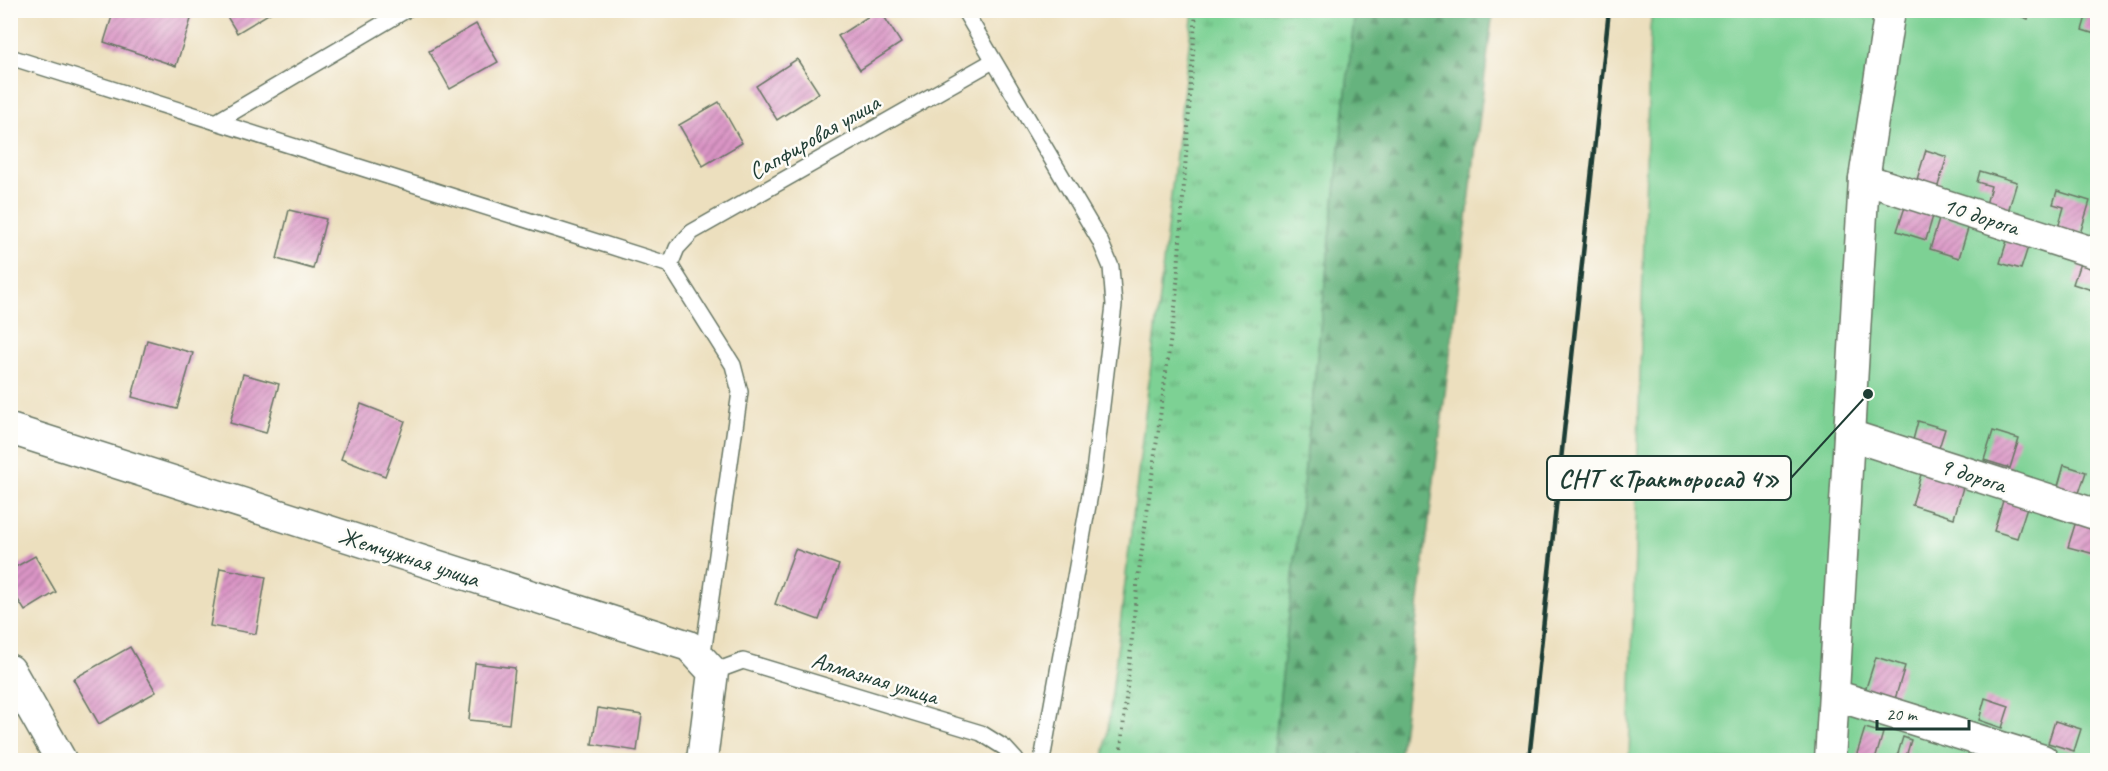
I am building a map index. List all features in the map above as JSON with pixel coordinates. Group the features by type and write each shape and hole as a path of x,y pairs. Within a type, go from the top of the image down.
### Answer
{"street":[{"path":"1830,760 1864,179 1890,10"},
{"name":"10 дорога","path":"1864,179 2097,254"},
{"name":"Жемчужная улица","path":"10,429 689,646 708,667"},
{"name":"9 дорога","path":"1849,435 2097,515"},
{"path":"702,760 708,667"},
{"path":"10,670 61,760"},
{"path":"1834,695 2043,760"}],"lane":[{"path":"216,122 406,10"},
{"path":"964,10 1100,241 1111,267 1114,305 1094,472 1042,760"},
{"path":"10,57 670,265 733,365 740,392 708,667"},
{"name":"Сапфировая улица","path":"670,265 677,248 692,232 993,62"},
{"name":"Алмазная улица","path":"708,667 743,661 981,733 1005,748 1016,760"}],"path":[{"path":"1120,760 1137,586 1176,299 1196,10"}],"green space":[{"path":"1193,11 1355,11 1273,760 1104,760"},
{"path":"1355,11 1493,11 1399,760 1273,760"},
{"path":"1652,11 2097,11 2097,760 1629,760"}],"building":[{"path":"114,10 186,10 193,13 176,66 104,42"},
{"path":"223,10 275,10 237,33"},
{"path":"878,10 901,43 860,70 838,36"},
{"path":"2003,10 2031,10 2028,19"},
{"path":"2088,10 2098,10 2098,35 2082,30"},
{"path":"476,24 498,62 450,89 429,51"},
{"path":"797,59 819,93 777,120 756,86"},
{"path":"719,102 742,143 703,166 679,125"},
{"path":"1926,150 1947,157 1936,192 1915,186"},
{"path":"1980,171 2017,182 2007,215 1985,208 1991,186 1977,182"},
{"path":"2057,191 2090,201 2079,237 2057,231 2064,207 2053,204"},
{"path":"1905,207 1933,216 1926,240 1897,231"},
{"path":"289,210 326,219 313,269 277,259"},
{"path":"1940,216 1969,225 1959,258 1930,249"},
{"path":"2009,234 2030,241 2021,269 2000,263"},
{"path":"2081,260 2098,265 2098,292 2073,284"},
{"path":"147,340 193,353 177,409 132,397"},
{"path":"243,374 279,384 266,433 230,423"},
{"path":"361,404 405,421 385,476 341,459"},
{"path":"1918,421 1945,429 1939,448 1913,440"},
{"path":"1993,431 2019,439 2010,468 1984,460"},
{"path":"2064,465 2086,472 2079,493 2058,486"},
{"path":"1922,471 1964,484 1954,518 1912,505"},
{"path":"2005,494 2029,501 2017,538 1994,531"},
{"path":"2077,518 2098,524 2098,555 2068,547"},
{"path":"795,549 839,565 819,620 775,604"},
{"path":"35,556 56,592 25,611 10,587 10,570"},
{"path":"220,568 266,577 256,634 210,626"},
{"path":"130,647 156,692 99,724 73,679"},
{"path":"1876,657 1905,666 1895,699 1865,691"},
{"path":"475,663 515,668 509,724 469,720"},
{"path":"1985,698 2009,706 2002,728 1979,720"},
{"path":"598,708 642,715 637,751 592,744"},
{"path":"2055,721 2081,729 2074,751 2048,743"},
{"path":"1865,728 1883,733 1875,760 1855,760"},
{"path":"1903,737 1911,740 1905,760 1896,760"}],"railway":[{"path":"1529,760 1609,10"}],"place":[{"name":"СНТ «Тракторосад 4»","path":"1868,394"}]}
